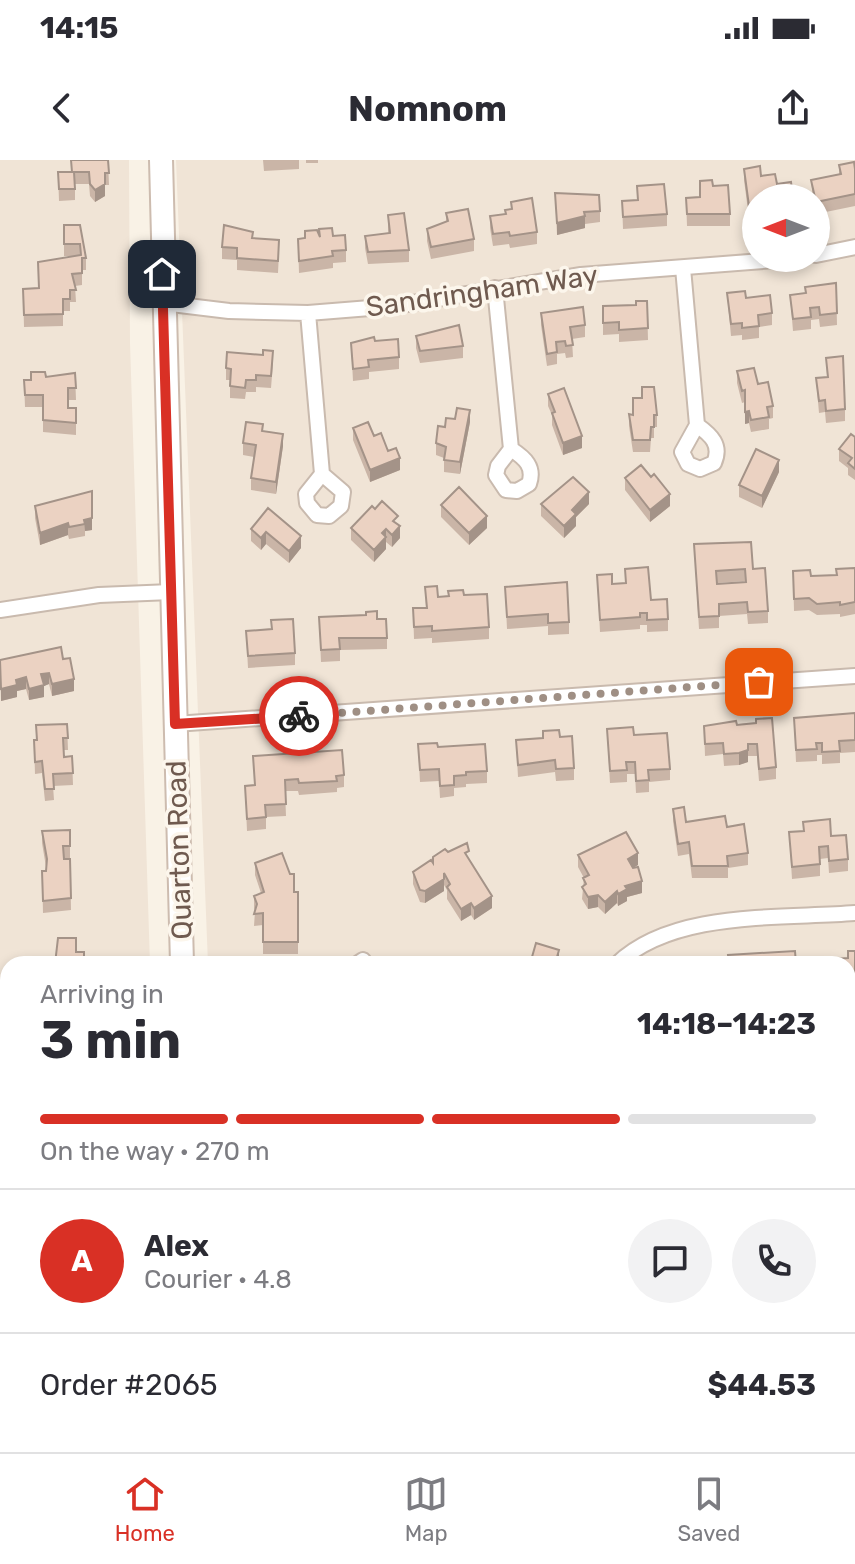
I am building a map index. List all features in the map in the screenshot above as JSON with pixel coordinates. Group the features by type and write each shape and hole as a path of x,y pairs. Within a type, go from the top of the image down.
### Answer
{"street":[{"name":"Quarton Road","path":"161,160 182,956"},
{"path":"830,252 855,247"},
{"name":"Sandringham Way","path":"163,303 229,311 308,313 395,306 581,275 742,263"},
{"path":"683,268 697,425"},
{"path":"495,288 511,449"},
{"path":"308,313 322,474"},
{"path":"0,610 99,595 171,592"},
{"path":"175,724 855,676"},
{"path":"627,956 638,947 679,929 855,913"}],"shaded area":[{"path":"0,160 129,160 130,343 150,956 0,956"},
{"path":"176,160 855,160 855,956 208,956"}],"building":[{"path":"71,160 108,160 109,173 105,173 105,184 95,190 90,184 89,172 72,172"},
{"path":"854,162 855,194 830,199 830,184 812,184 811,180 841,174 839,165"},
{"path":"760,166 761,176 775,174 777,184 746,184 744,169"},
{"path":"58,172 74,172 75,189 59,189"},
{"path":"712,180 713,186 728,185 730,214 687,214 686,198 700,197 700,181"},
{"path":"664,184 667,214 623,217 622,201 638,200 637,186"},
{"path":"555,193 599,195 600,211 584,212 585,216 557,223"},
{"path":"532,198 537,232 510,236 509,232 493,234 490,216 506,214 505,210 512,209 511,202"},
{"path":"468,209 474,239 431,247 427,229 448,221 446,213"},
{"path":"404,213 409,250 368,252 365,236 390,233 388,215"},
{"path":"64,225 80,225 86,258 82,258 82,273 72,274 76,290 70,290 70,299 63,299 63,314 24,315 23,289 39,288 38,262 81,255 80,244 64,244"},
{"path":"224,225 253,232 252,238 279,240 278,261 237,258 237,248 222,247"},
{"path":"332,228 333,236 345,235 346,250 332,251 333,256 299,261 298,239 305,238 305,231 317,230 320,237 319,229"},
{"path":"836,283 837,313 820,315 819,307 810,308 811,317 793,319 790,295 806,293 805,287"},
{"path":"745,291 746,298 770,295 772,313 758,315 759,326 742,328 742,323 731,324 727,293"},
{"path":"636,301 647,301 648,328 619,330 619,322 603,323 603,306 636,305"},
{"path":"583,307 585,325 570,327 573,345 566,346 565,341 556,342 557,352 547,354 541,313"},
{"path":"459,325 463,346 420,351 416,336"},
{"path":"374,337 375,341 398,339 399,357 368,360 369,367 353,369 351,343"},
{"path":"263,350 273,351 271,376 256,375 256,380 246,380 245,388 230,386 231,369 226,368 227,352 263,355"},
{"path":"843,356 845,409 826,411 825,400 819,401 816,378 828,377 826,358"},
{"path":"754,368 758,384 768,382 773,406 767,407 769,417 751,420 749,411 745,412 745,390 742,391 737,371"},
{"path":"31,372 45,372 46,377 75,373 76,388 68,388 68,408 76,408 76,423 43,420 43,395 25,395 24,380 31,380"},
{"path":"642,387 654,387 657,415 654,415 650,440 633,440 629,414 633,415 633,398 642,398"},
{"path":"564,388 582,436 563,443 548,394"},
{"path":"457,408 470,410 460,462 444,460 446,447 436,443 438,426 445,427 446,418 455,419"},
{"path":"246,422 263,424 262,431 283,434 276,482 251,478 256,445 243,443"},
{"path":"368,422 374,436 381,433 388,451 396,448 400,458 370,470 353,428"},
{"path":"851,434 855,437 855,469 848,463 852,458 839,449"},
{"path":"756,449 779,460 762,496 739,485"},
{"path":"641,465 651,477 654,474 670,494 650,510 625,478"},
{"path":"573,477 589,492 572,510 576,514 564,526 541,504"},
{"path":"459,487 487,516 469,533 441,505"},
{"path":"92,491 92,518 84,520 85,524 69,527 68,523 40,533 35,506"},
{"path":"382,501 398,516 393,521 400,526 392,535 386,529 382,533 386,537 374,550 351,528 372,506 375,509"},
{"path":"268,508 301,536 289,551 266,532 261,538 251,529"},
{"path":"751,542 753,569 765,568 768,611 748,612 747,602 719,604 719,616 699,617 694,544","holes":["745,569 746,582 717,584 716,571"]},
{"path":"648,567 651,600 667,599 668,619 647,620 647,613 640,613 640,617 600,620 597,575 612,574 612,584 626,583 625,569"},
{"path":"855,568 855,602 817,604 809,598 794,599 793,571 810,570 811,576 837,575 836,569"},
{"path":"567,582 569,622 548,623 548,614 507,617 505,587"},
{"path":"437,586 438,597 449,596 448,591 463,590 464,595 487,594 489,627 432,631 432,626 414,627 413,608 427,608 425,587"},
{"path":"377,611 377,619 386,619 387,638 339,638 340,649 321,650 319,617 366,615 366,612"},
{"path":"293,619 295,653 248,656 246,631 272,629 271,620"},
{"path":"61,647 63,659 70,658 74,679 52,684 49,673 41,674 44,685 29,689 26,677 16,680 17,685 1,689 0,660"},
{"path":"855,713 855,740 839,741 840,751 822,752 822,743 816,743 817,749 796,750 794,718"},
{"path":"772,718 776,767 759,769 757,744 748,744 748,750 739,753 724,754 723,743 705,744 704,726 736,721 737,725 756,723 756,719"},
{"path":"67,724 68,738 63,738 64,757 72,756 73,773 53,774 54,789 45,789 42,761 35,762 36,725"},
{"path":"633,727 634,735 667,733 670,769 648,770 649,780 636,781 635,762 626,762 627,770 610,771 607,729"},
{"path":"559,730 560,737 572,736 574,768 556,769 555,760 518,765 516,740 543,738 543,731"},
{"path":"437,743 438,747 485,744 487,771 466,772 466,775 454,776 454,785 440,786 439,769 420,770 418,744"},
{"path":"342,750 344,775 336,776 337,781 299,783 298,779 285,780 286,804 265,805 266,817 247,819 245,786 255,785 253,756"},
{"path":"684,807 686,822 725,816 727,827 744,824 748,853 727,856 728,866 692,866 689,842 678,844 673,809"},
{"path":"830,819 831,836 846,835 848,859 829,861 828,846 819,847 820,864 792,867 789,832 804,831 803,822"},
{"path":"70,830 70,846 63,846 64,859 70,859 71,898 43,901 42,871 46,871 47,859 42,831"},
{"path":"626,832 638,853 628,859 633,868 638,867 642,881 625,886 627,889 618,894 617,891 605,902 598,895 588,897 582,887 586,884 583,878 589,875 578,855"},
{"path":"467,843 469,851 465,853 492,896 474,908 471,903 461,909 447,887 450,884 444,873 444,879 425,891 420,890 413,872 431,860 433,863 433,857 445,849 448,852"},
{"path":"282,853 290,874 294,874 294,892 298,892 298,942 263,942 263,913 254,914 257,904 254,896 264,892 255,863"},
{"path":"58,938 76,938 76,952 84,952 84,956 56,956"},
{"path":"536,943 559,950 557,956 532,956"},
{"path":"795,951 795,956 728,956"}],"way so far":[{"path":"299,716 759,682"}],"route":[{"path":"162,274 175,724 299,716"}]}
